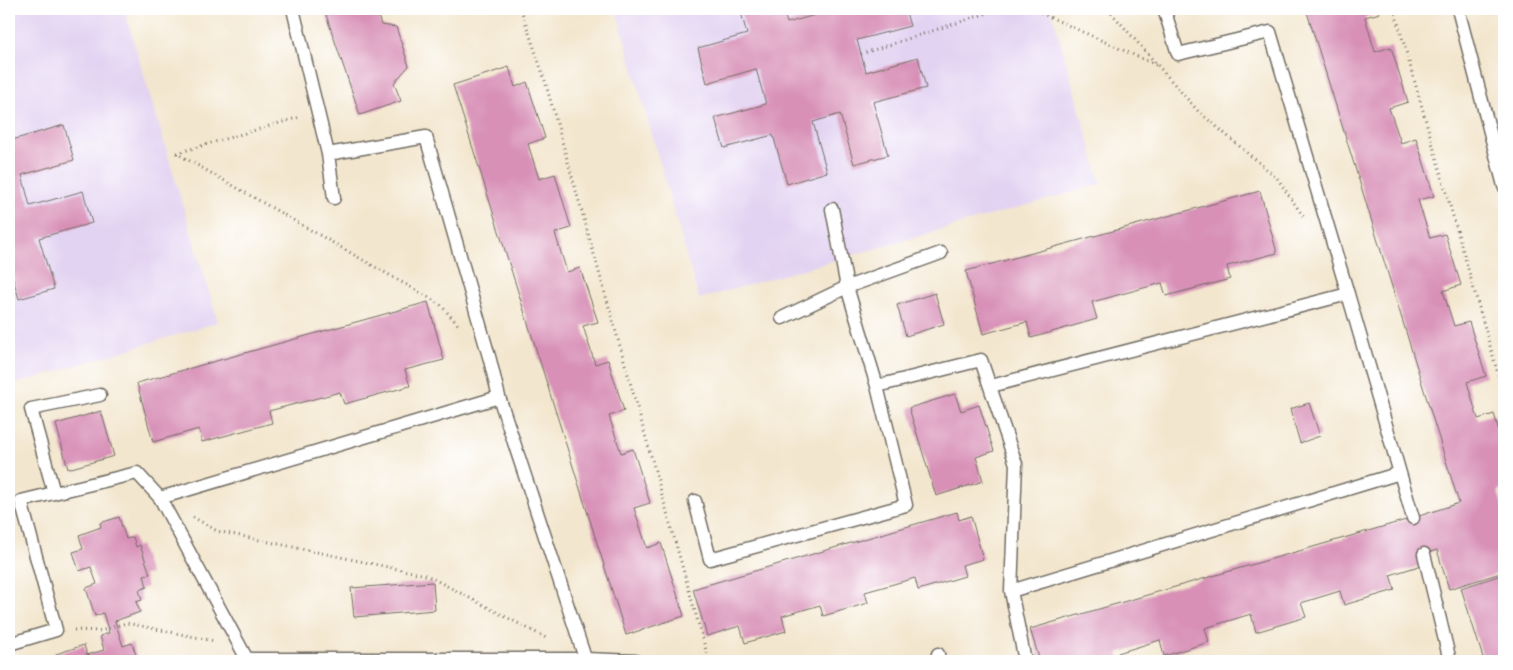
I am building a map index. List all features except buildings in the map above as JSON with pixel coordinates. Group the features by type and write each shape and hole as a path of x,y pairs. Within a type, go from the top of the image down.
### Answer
{"lane":[{"path":"293,9 328,154 334,198"},
{"path":"1164,9 1178,54 1270,32 1413,518"},
{"path":"1458,9 1504,186"},
{"path":"328,154 426,137 499,396 586,660"},
{"path":"695,501 710,559 906,505 877,386 847,288 832,209"},
{"path":"782,318 847,288 941,253"},
{"path":"991,386 1348,294"},
{"path":"877,386 981,360 1016,464 1011,592 1025,661"},
{"path":"54,493 31,409 100,395"},
{"path":"160,498 499,396"},
{"path":"9,644 56,630 20,501 137,473 160,498 247,660 636,661"},
{"path":"1011,592 1400,473"},
{"path":"1424,554 1450,661"}],"path":[{"path":"521,9 548,90 710,661"},
{"path":"861,54 1000,9"},
{"path":"1032,9 1158,66"},
{"path":"1108,9 1198,111 1276,178 1310,227"},
{"path":"1394,9 1504,395"},
{"path":"317,112 176,153 440,304 465,332"},
{"path":"193,516 217,530 426,575 552,641"},
{"path":"56,630 101,631 126,623 219,642"}],"shaded area":[{"path":"9,9 124,9 218,322 9,386"},
{"path":"616,9 1051,9 1101,184 699,299"}]}
